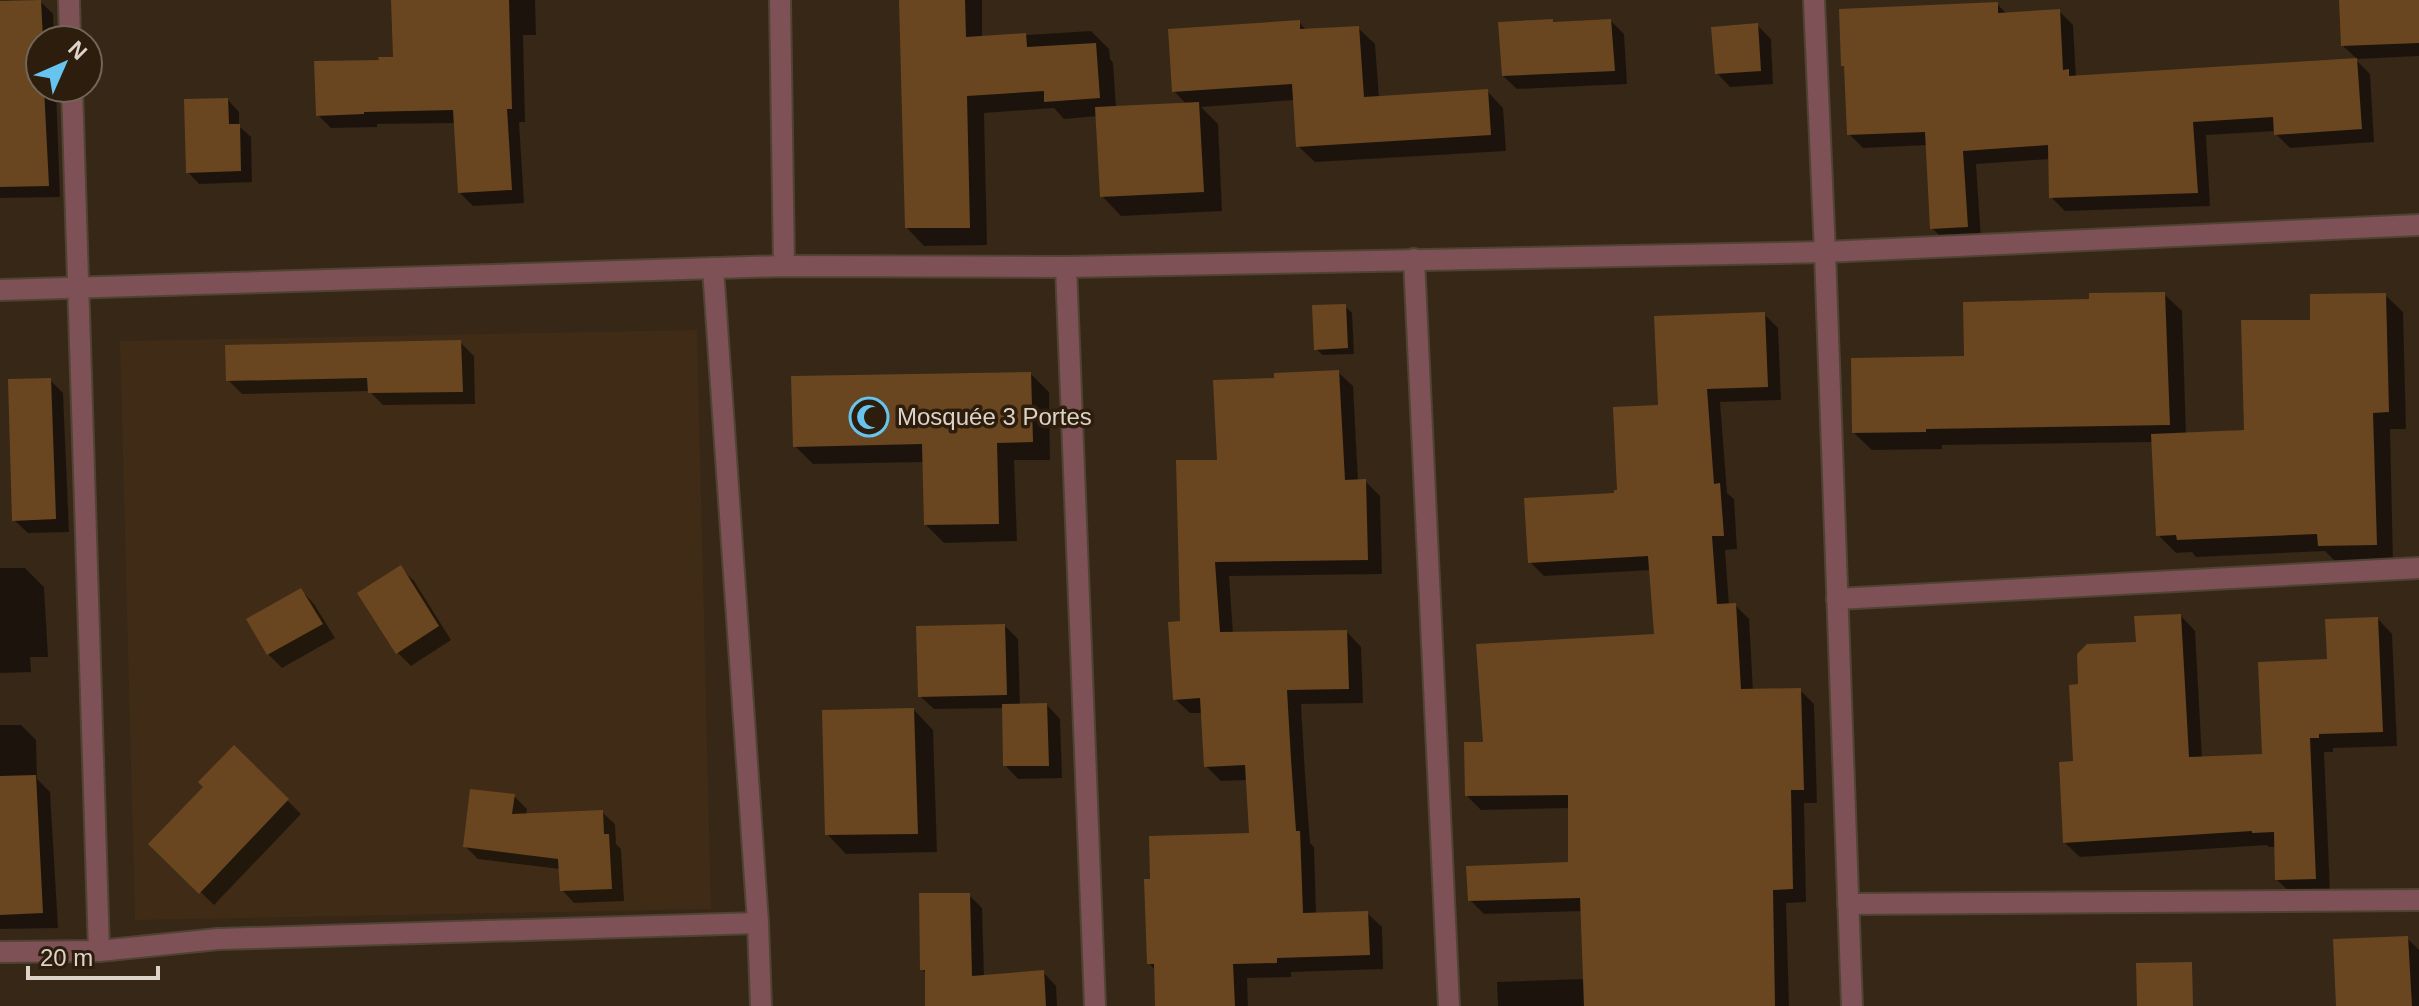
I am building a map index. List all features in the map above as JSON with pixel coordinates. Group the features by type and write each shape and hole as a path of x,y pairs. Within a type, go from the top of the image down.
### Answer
{"street":[{"path":"69,0 70,24"},
{"path":"780,0 784,266"},
{"path":"1814,0 1852,1006"},
{"path":"72,104 99,951"},
{"path":"0,290 784,266 1066,267 1825,252 2419,225"},
{"path":"1414,259 1449,1006"},
{"path":"1066,267 1095,1006"},
{"path":"713,268 761,1006"},
{"path":"1837,599 2419,568"},
{"path":"1848,904 2419,900"},
{"path":"0,952 99,951 218,939 758,923"}],"shaded area":[{"path":"697,330 711,909 135,920 120,341"}],"building":[{"path":"41,0 42,24 24,24 24,104 45,104 49,186 0,187 0,1"},
{"path":"391,0 509,0 512,109 507,109 512,190 458,193 453,110 316,116 314,61 393,57"},
{"path":"899,0 965,0 966,37 1026,33 1027,47 1096,43 1100,98 1044,102 1044,91 967,96 970,228 905,228"},
{"path":"2339,0 2419,0 2419,43 2341,46"},
{"path":"1998,2 1998,13 2060,9 2063,70 2069,69 2069,76 2357,58 2362,129 2274,135 2273,117 2193,122 2198,193 2049,198 2048,145 1963,151 1968,227 1930,229 1925,132 1847,135 1839,9"},
{"path":"1553,19 1553,22 1611,19 1615,71 1502,76 1498,22"},
{"path":"1300,20 1300,29 1359,26 1364,97 1488,89 1491,135 1296,147 1292,84 1172,92 1168,29"},
{"path":"1758,23 1761,71 1715,74 1711,27"},
{"path":"228,98 229,124 240,124 241,171 186,173 184,99"},
{"path":"1199,102 1204,192 1100,197 1095,107"},
{"path":"2165,292 2170,425 1852,433 1851,358 1964,356 1963,302 2089,299 2089,293"},
{"path":"2386,293 2389,412 2373,413 2377,545 2318,546 2317,534 2177,540 2176,535 2156,536 2151,434 2244,430 2241,320 2310,320 2310,294"},
{"path":"1346,304 1348,348 1314,350 1312,305"},
{"path":"1765,312 1768,387 1707,389 1714,484 1720,483 1724,536 1712,536 1717,604 1736,603 1741,689 1801,688 1804,790 1791,790 1793,889 1773,890 1775,1006 1584,1006 1580,898 1468,901 1466,866 1568,862 1568,795 1465,796 1464,742 1483,742 1476,644 1654,634 1648,556 1528,563 1524,498 1614,493 1617,490 1613,407 1658,405 1654,316"},
{"path":"461,340 463,392 368,393 367,378 226,381 225,345"},
{"path":"1339,370 1345,480 1366,479 1368,560 1215,562 1220,632 1347,630 1349,689 1287,690 1296,831 1300,831 1303,913 1368,911 1370,955 1277,958 1277,963 1233,964 1235,1006 1155,1006 1154,964 1147,964 1144,879 1150,879 1149,836 1249,833 1245,765 1204,767 1200,698 1173,700 1168,622 1180,621 1176,460 1217,460 1213,380 1274,378 1274,373"},
{"path":"1031,372 1033,442 997,443 999,524 924,525 922,444 793,447 791,376"},
{"path":"51,378 56,519 12,521 8,379"},
{"path":"401,565 439,626 396,654 357,593"},
{"path":"301,588 323,624 267,655 246,619"},
{"path":"2181,614 2189,757 2262,754 2258,662 2327,659 2325,619 2378,617 2383,732 2319,734 2319,738 2310,738 2316,879 2275,880 2274,832 2063,843 2059,762 2073,761 2069,685 2078,684 2077,654 2087,644 2136,642 2134,616"},
{"path":"1005,624 1007,695 918,697 916,626"},
{"path":"1047,703 1049,766 1003,766 1002,704"},
{"path":"914,708 918,834 825,835 822,710"},
{"path":"234,745 289,799 199,894 148,844 203,787 198,782"},
{"path":"36,775 43,913 0,915 0,776"},
{"path":"470,789 515,794 512,814 603,810 604,834 609,834 612,889 560,891 558,859 463,847"},
{"path":"919,893 970,893 972,976 1044,970 1046,1006 925,1006 925,970 920,970"},
{"path":"2408,936 2412,1006 2336,1006 2333,939"},
{"path":"2192,962 2193,1006 2137,1006 2136,963"}],"place":[{"name":"Mosquée 3 Portes","path":"869,417"}]}
